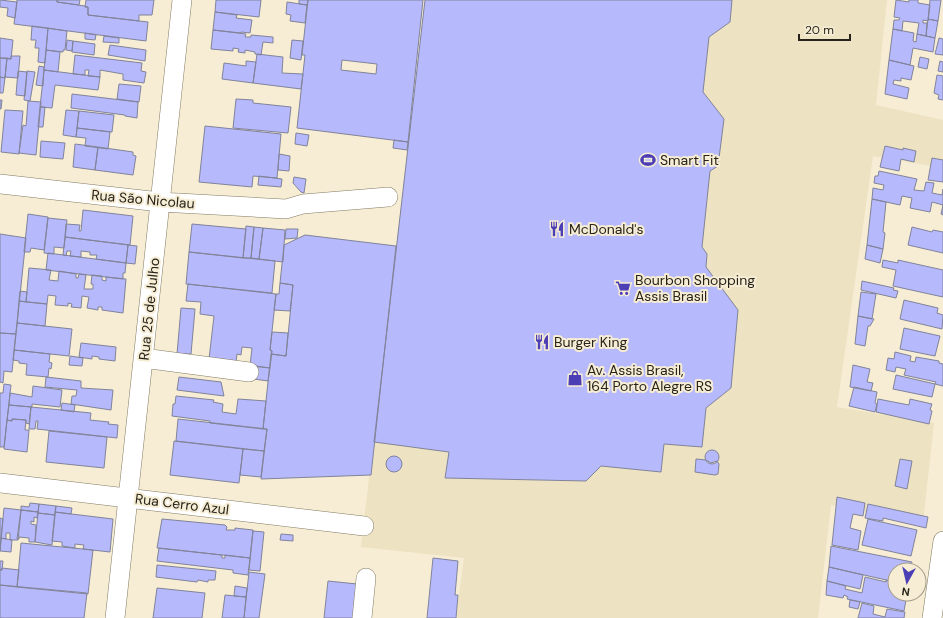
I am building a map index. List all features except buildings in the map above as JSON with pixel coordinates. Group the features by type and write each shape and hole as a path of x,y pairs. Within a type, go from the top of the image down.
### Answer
{"street":[{"name":"Rua 25 de Julho","path":"115,618 182,0"},
{"name":"Rua São Nicolau","path":"0,184 160,202 286,209 303,204 388,197"},
{"path":"143,358 248,372"},
{"name":"Rua Cerro Azul","path":"0,483 364,526"},
{"path":"932,618 943,541"},
{"path":"362,618 366,578"}],"shaded area":[{"name":"Bourbon Shopping Assis Brasil","path":"425,0 887,0 876,105 943,120 943,168 873,156 837,407 934,423 923,523 831,505 818,618 456,618 464,558 361,547"}],"place":[{"name":"Smart Fit","path":"648,160"},
{"name":"McDonald's","path":"557,229"},
{"name":"Bourbon Shopping Assis Brasil","path":"623,288"},
{"name":"Burger King","path":"542,342"},
{"name":"Av. Assis Brasil, 164 Porto Alegre RS","path":"575,378"}]}
